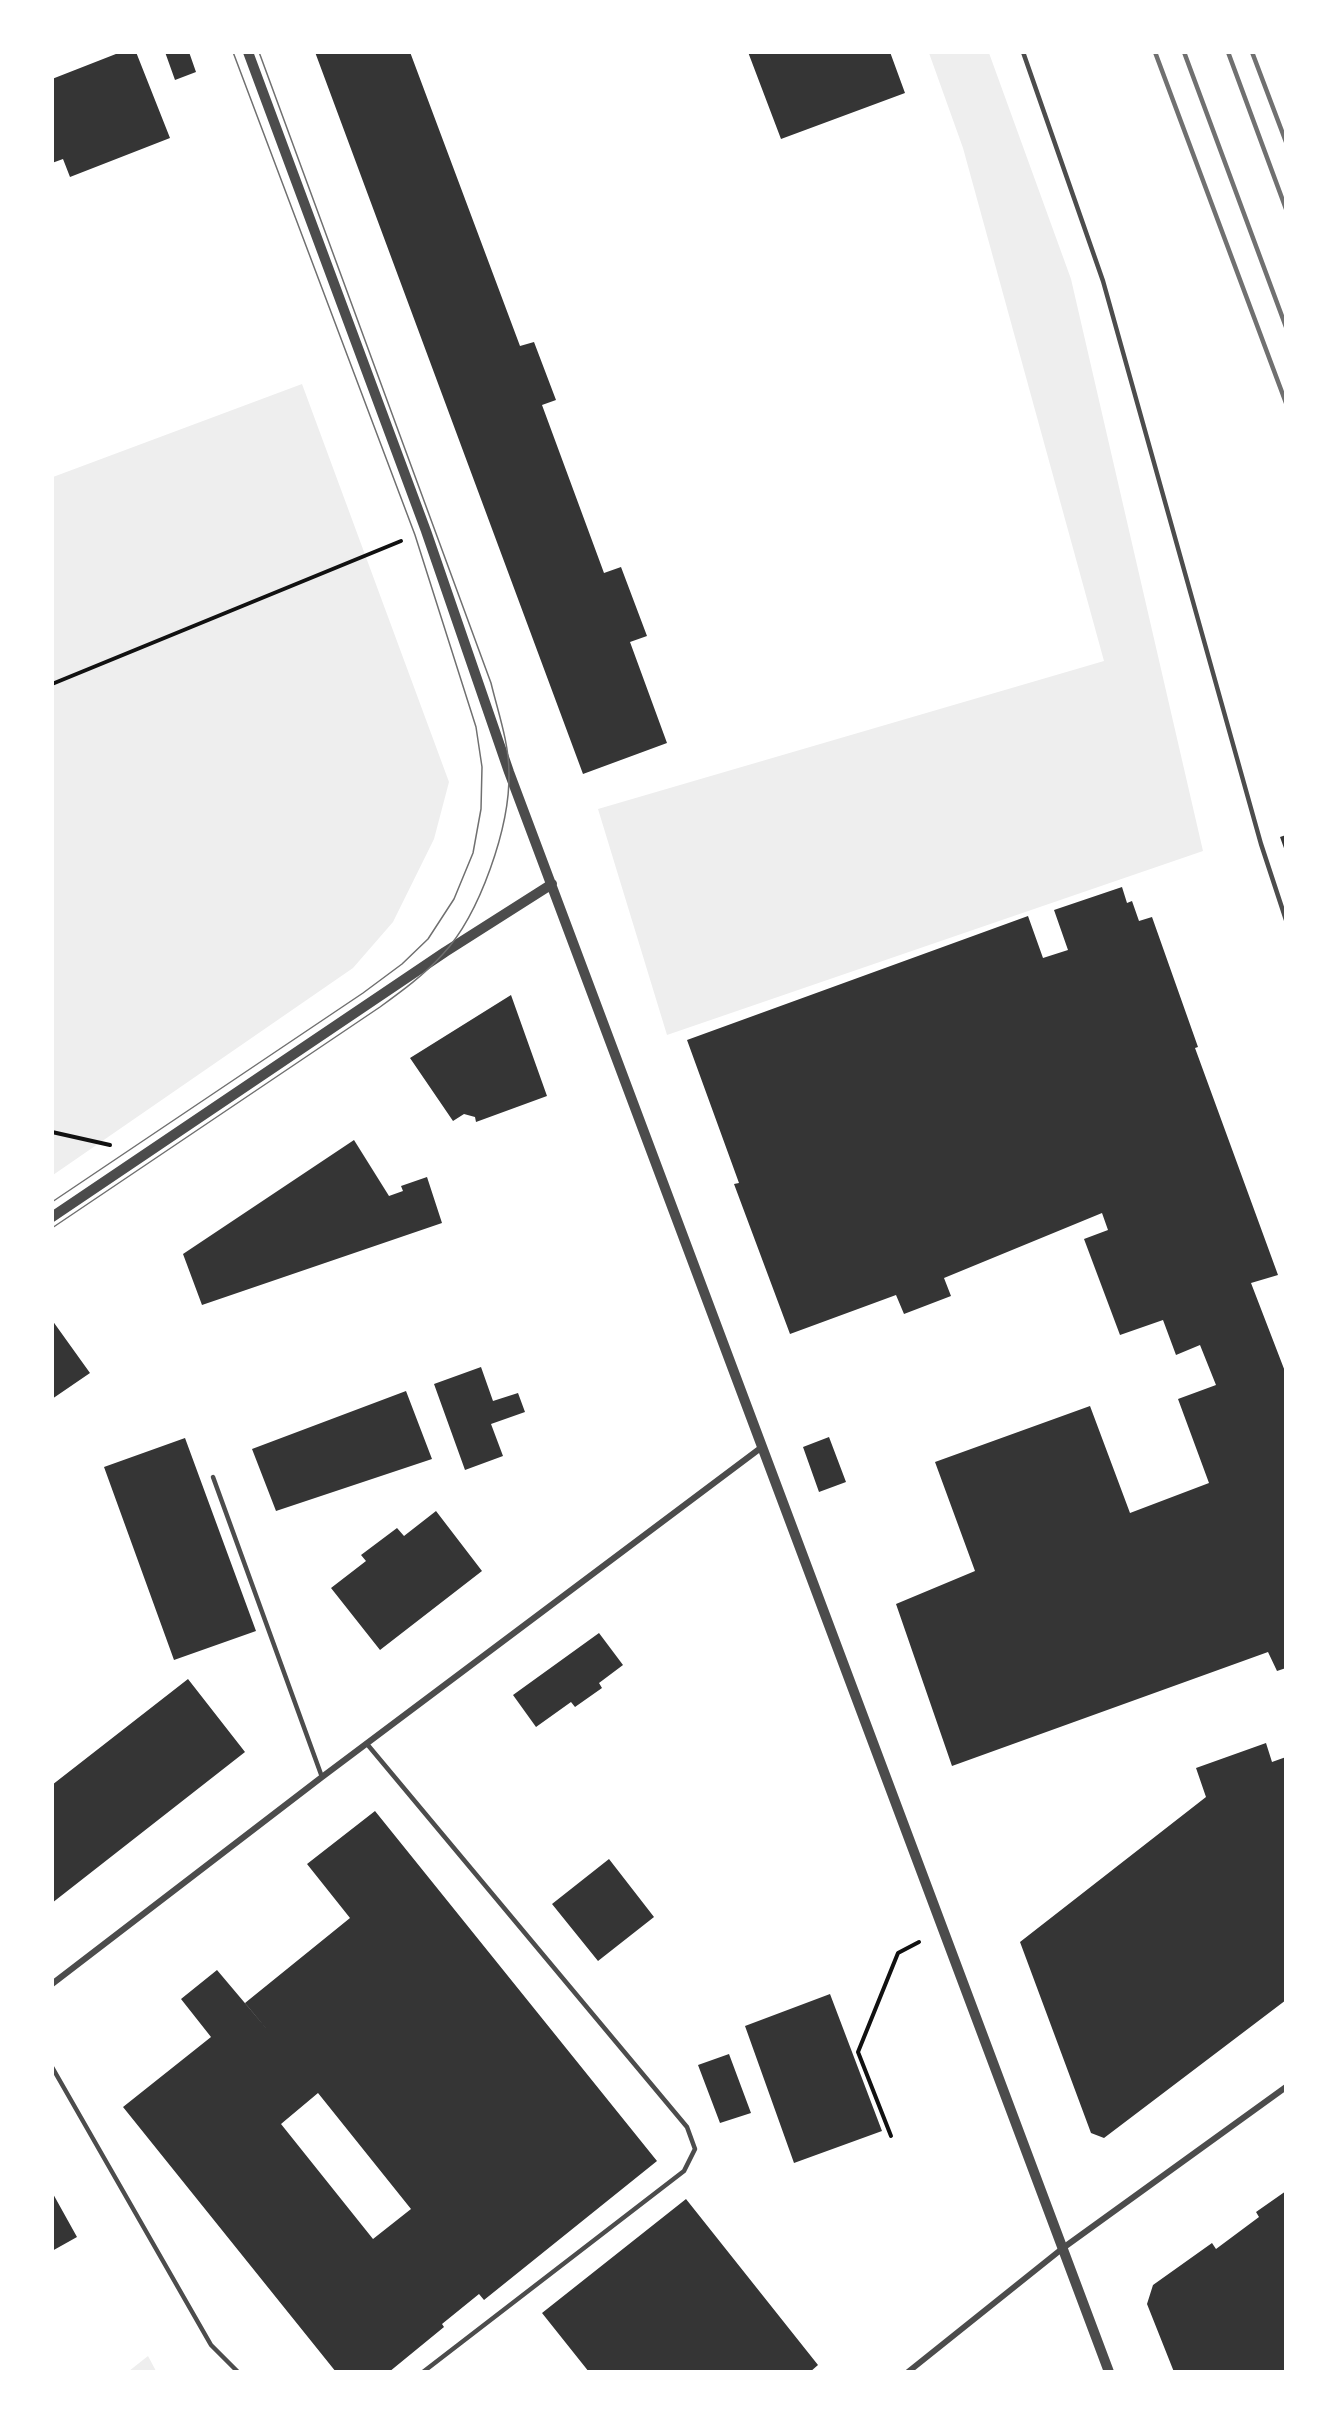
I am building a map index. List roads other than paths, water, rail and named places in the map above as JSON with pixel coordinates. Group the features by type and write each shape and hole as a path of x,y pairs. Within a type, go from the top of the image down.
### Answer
{"street":[{"path":"248,52 426,531 509,772 1109,2372"},
{"path":"52,1217 445,952 552,884"},
{"path":"52,1984 762,1447"},
{"path":"908,2372 1063,2248 1286,2087"}],"lane":[{"path":"1023,52 1102,281 1261,844 1286,920"},
{"path":"213,1477 322,1778"},
{"path":"368,1744 687,2127 695,2149 684,2171 423,2372"},
{"path":"52,2067 211,2345 238,2372"}],"tram line":[{"path":"52,1202 363,993 402,964 428,939 454,899 473,853 481,809 482,767 476,727 415,535 233,52"},
{"path":"52,1228 380,1007 428,969 443,954 469,916 490,869 504,818 508,795 509,762 491,683 259,52"}],"railway":[{"path":"1155,52 1286,403"},
{"path":"1184,52 1286,327"},
{"path":"1228,52 1286,209"},
{"path":"1252,52 1286,142"}]}
